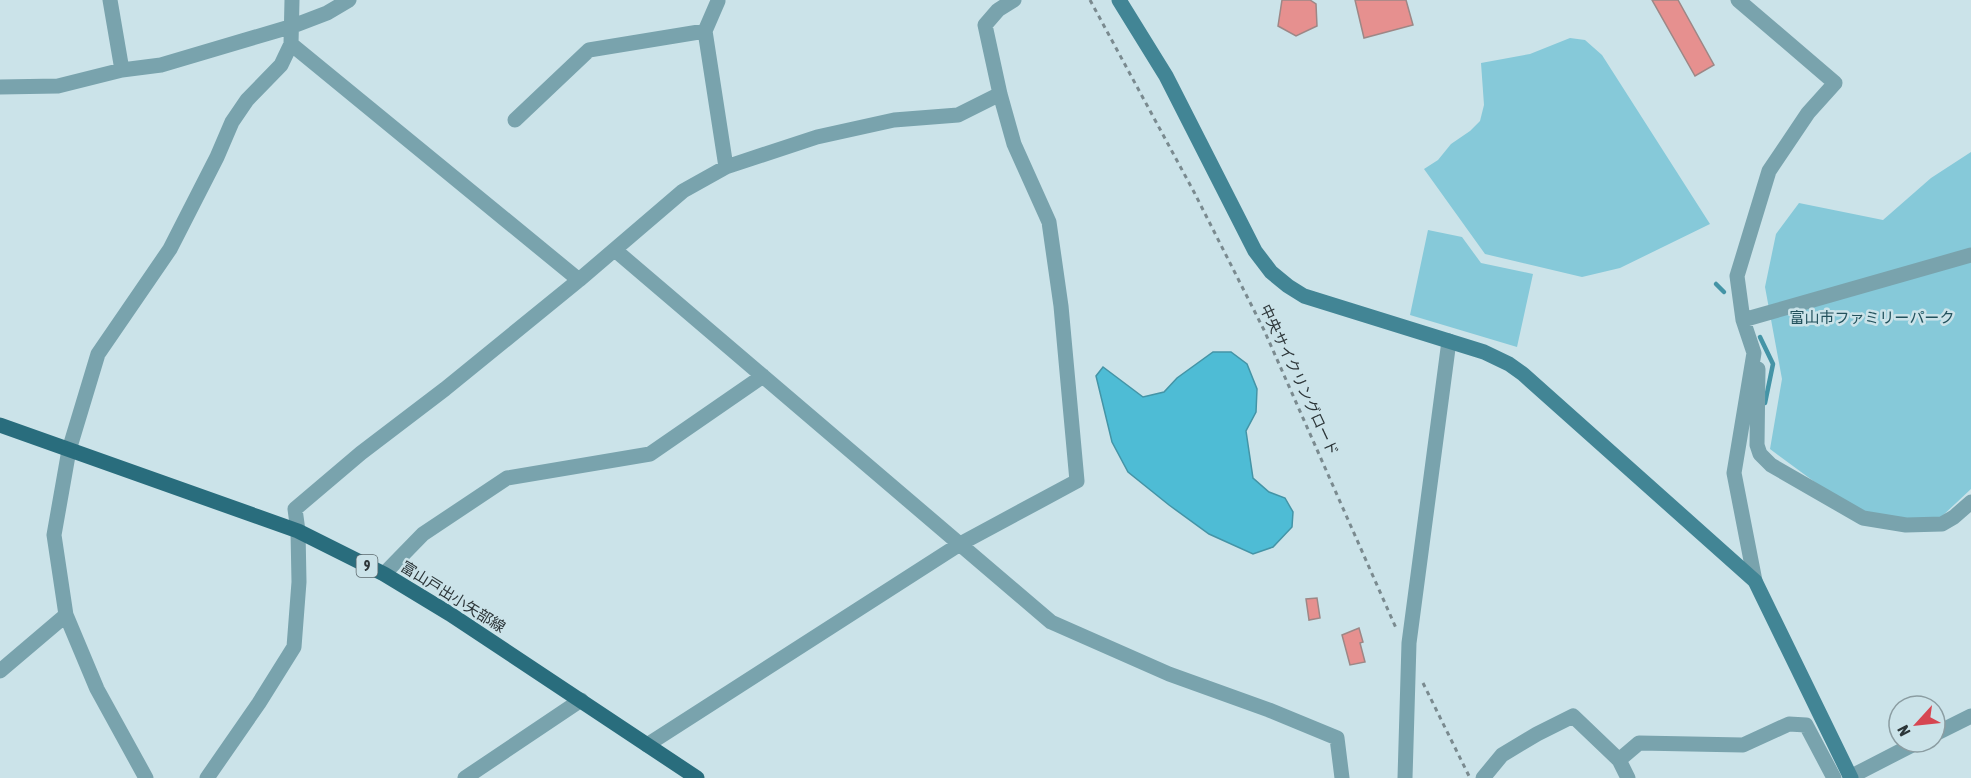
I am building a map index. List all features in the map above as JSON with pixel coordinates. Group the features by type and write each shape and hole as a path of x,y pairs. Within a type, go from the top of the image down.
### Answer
{"main road":[{"name":"富山戸出小矢部線","path":"0,425 298,531 384,574 450,614 697,778"}],"street":[{"path":"110,0 122,70"},
{"path":"146,778 97,689 66,615 54,535 69,450 98,354 170,249 218,157 232,122 247,100 281,65 291,44 292,0"},
{"path":"0,87 58,86 122,70 161,65 293,26 327,13 349,0"},
{"path":"717,0 705,31 726,167"},
{"path":"647,745 960,544 1077,481 1061,306 1048,222 1014,144 985,25 998,10 1014,0"},
{"path":"1119,0 1166,76 1255,251 1271,272 1288,286 1319,302 1484,352 1509,364 1755,581"},
{"path":"1738,0 1835,82 1808,113 1769,171 1737,276 1743,321 1760,373 1757,444 1760,454 1771,465 1863,518 1906,525 1942,524 1971,502"},
{"path":"514,120 590,50 705,31"},
{"path":"291,44 579,280"},
{"path":"207,778 259,703 294,647 299,582 295,508 579,280 683,191 726,167 817,137 894,120 958,115 1000,94"},
{"path":"615,250 1051,622 1169,674 1269,710 1337,738 1342,778"},
{"path":"1743,321 1971,255"},
{"path":"1405,778 1408,653 1449,342"},
{"path":"1754,353 1734,473 1755,581 1851,777 1895,754"},
{"path":"384,574 423,534 507,478 650,454 763,376"},
{"path":"0,671 66,615"},
{"path":"465,778 581,700"},
{"path":"1483,778 1502,755 1536,734 1573,716 1619,760 1628,778"},
{"path":"1947,728 1971,716"},
{"path":"1619,760 1639,743 1743,745 1789,724 1806,725 1834,778"}],"path":[{"name":"中央サイクリングロード","path":"1090,0 1194,192 1264,330 1408,653 1469,778"}],"green space":[{"path":"1570,38 1585,40 1602,55 1710,224 1620,268 1582,277 1485,254 1424,169 1438,160 1451,144 1480,121 1484,105 1481,63 1530,54"},
{"name":"富山市ファミリーパーク","path":"1971,152 1971,489 1939,519 1902,524 1850,508 1770,449 1782,379 1765,287 1776,234 1799,203 1883,220 1931,178"},
{"path":"1428,230 1462,237 1481,263 1533,274 1517,347 1410,315"}],"shaded area":[{"path":"1213,352 1231,352 1247,364 1257,389 1256,412 1246,431 1253,478 1269,492 1285,498 1293,512 1292,527 1273,547 1253,554 1209,534 1128,472 1112,442 1096,376 1103,367 1143,397 1164,392 1177,378"}],"building":[{"path":"1282,0 1310,0 1316,4 1317,26 1296,36 1278,26"},
{"path":"1355,0 1406,0 1413,25 1364,38"},
{"path":"1652,0 1678,0 1714,65 1695,76"},
{"path":"1317,598 1320,618 1309,620 1306,599"},
{"path":"1359,628 1365,662 1350,665 1342,635"}],"waterway":[{"path":"1716,284 1724,292"},
{"path":"1760,337 1773,364 1765,403"}]}
